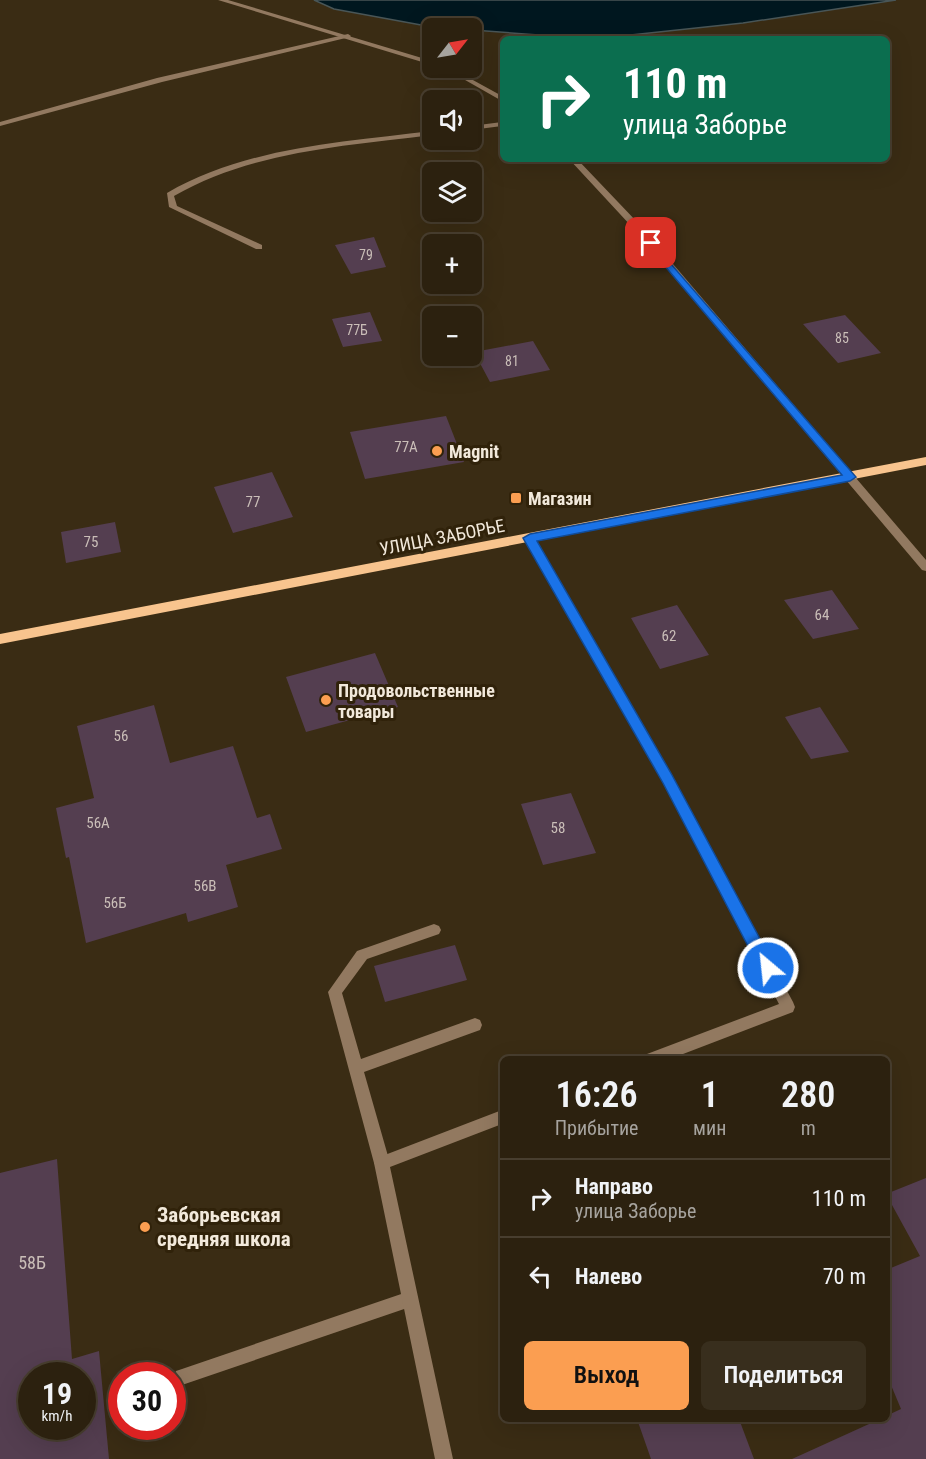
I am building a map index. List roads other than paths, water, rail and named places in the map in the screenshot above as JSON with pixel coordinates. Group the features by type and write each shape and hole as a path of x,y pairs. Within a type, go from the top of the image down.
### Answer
{"main road":[{"name":"УЛИЦА ЗАБОРЬЕ","path":"0,639 926,461"}],"street":[{"path":"221,0 422,60"},
{"path":"0,124 160,80 348,36"},
{"path":"465,78 500,98"},
{"path":"482,127 500,124"},
{"path":"259,247 173,207 170,195 186,182 254,160 422,135"},
{"path":"576,162 635,225 926,567"},
{"path":"530,538 668,779 788,1007 660,1056"},
{"path":"434,930 362,955 335,992 382,1163 444,1459"},
{"path":"356,1068 475,1025"},
{"path":"382,1163 500,1118"},
{"path":"186,1376 410,1299"}],"water":[{"path":"314,0 896,0 743,23 621,36 553,36 482,31 482,18 422,18 422,25 334,9"}],"place":[{"name":"Magnit","path":"437,451"},
{"name":"Магазин","path":"516,498"},
{"name":"Продовольственные товары","path":"326,700"},
{"name":"Заборьевская средняя школа","path":"145,1227"}]}
